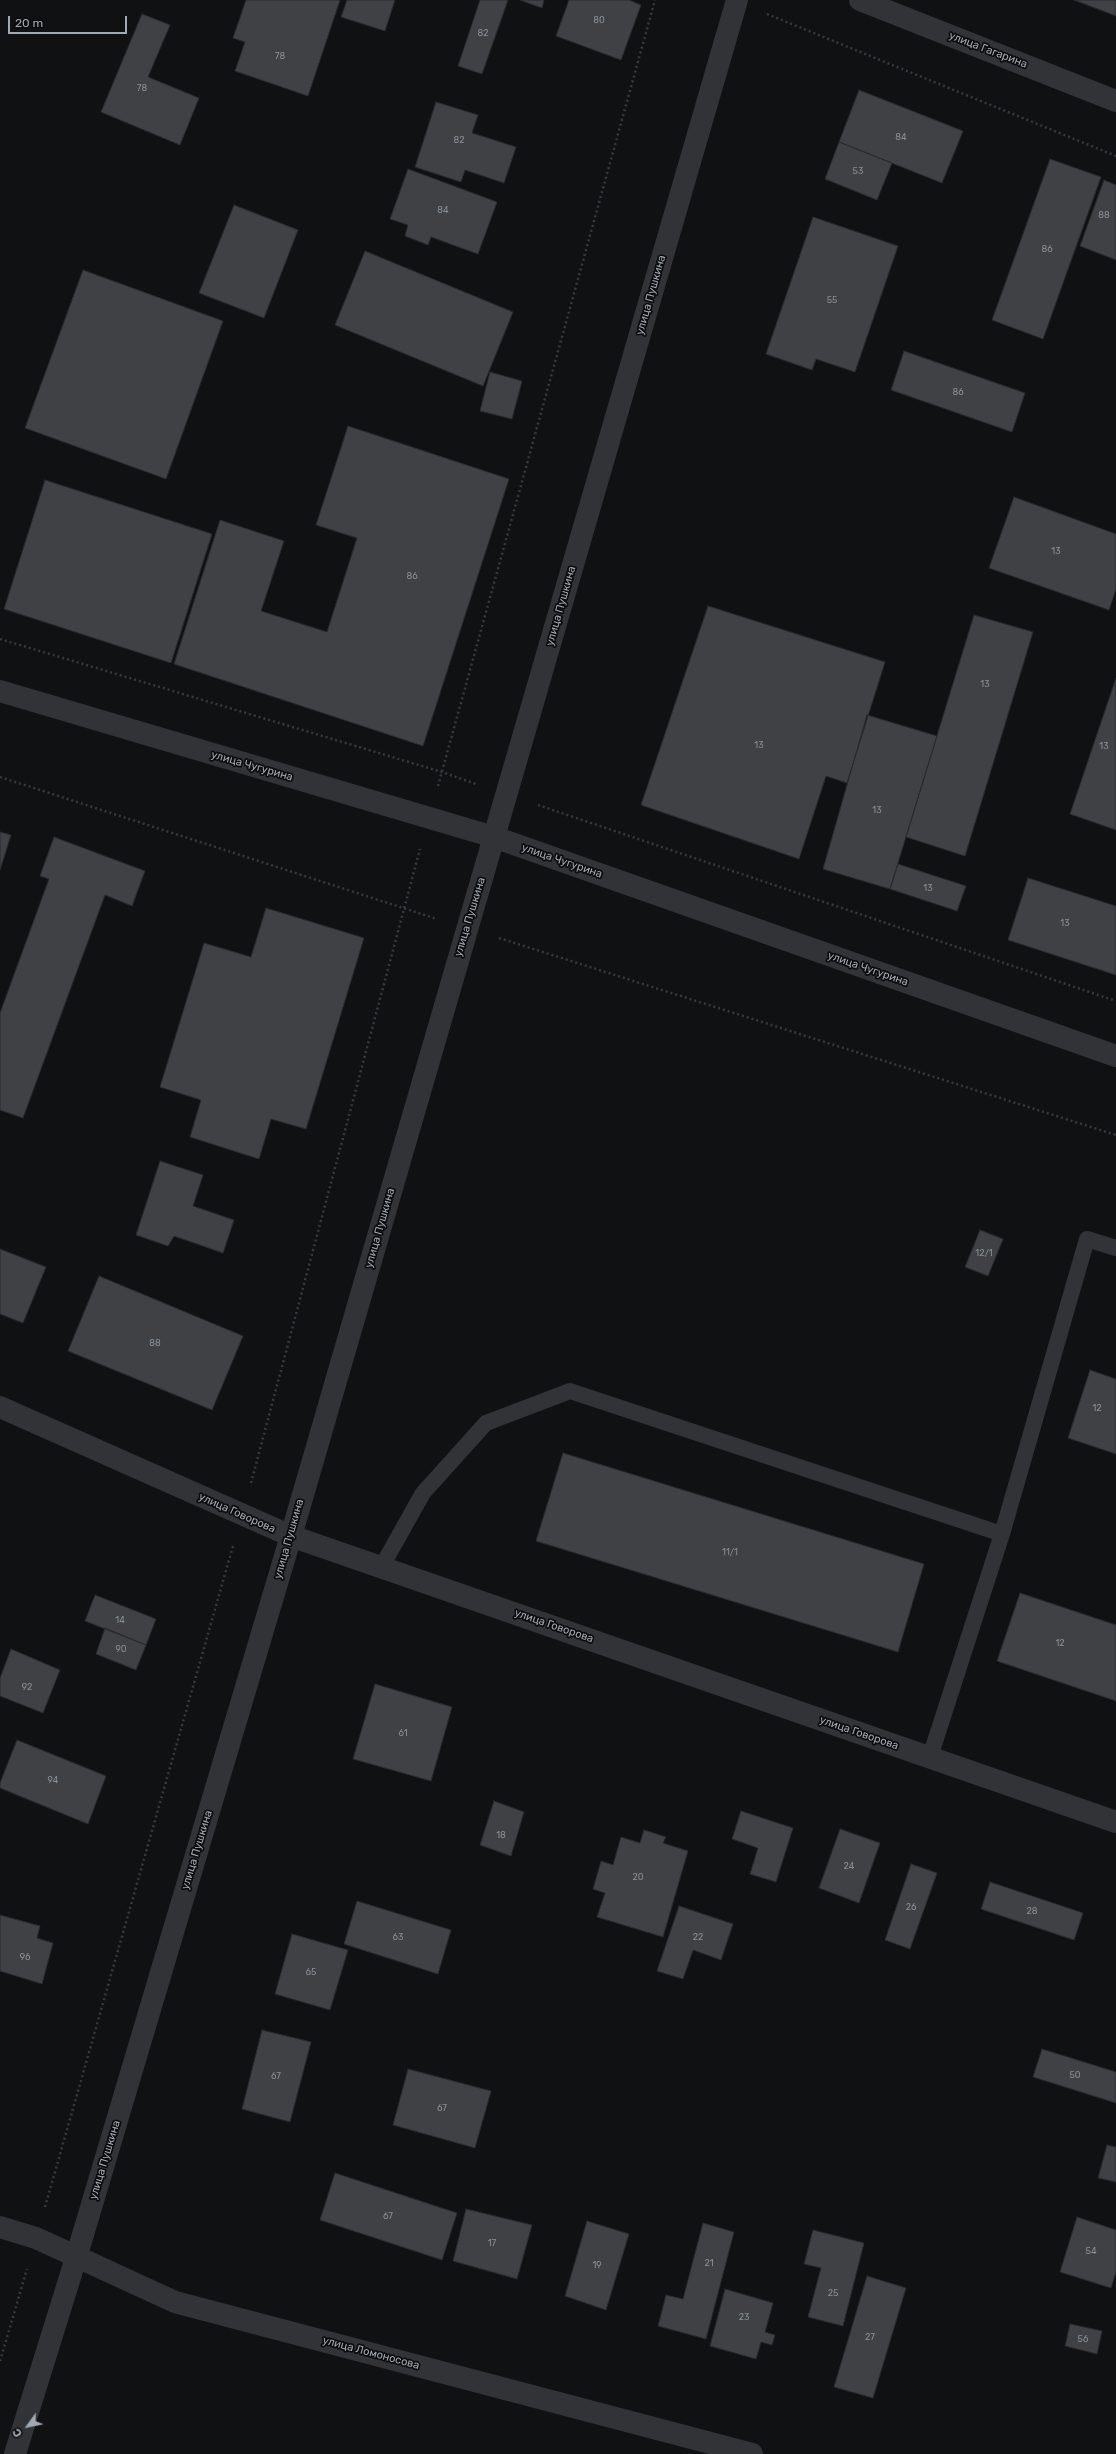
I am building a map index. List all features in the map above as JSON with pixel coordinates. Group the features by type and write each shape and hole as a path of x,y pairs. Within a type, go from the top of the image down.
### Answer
{"street":[{"name":"улица Гагарина","path":"860,0 1116,101"},
{"name":"улица Пушкина","path":"15,2454 76,2258 291,1536 466,928 494,837 737,1"},
{"name":"улица Чугурина","path":"0,691 494,837 1116,1056"},
{"name":"улица Говорова","path":"0,1407 291,1536 382,1566 1116,1822"},
{"name":"улица Ломоносова","path":"0,2227 36,2238 76,2258 176,2302 752,2454"}],"lane":[{"path":"930,1757 1002,1534 1087,1239 1116,1248"},
{"path":"382,1566 423,1493 486,1423 570,1391 1002,1534"}],"path":[{"path":"0,2361 242,1515 404,908 655,0"},
{"path":"737,1 1116,156"},
{"path":"0,639 442,772 1116,1001"},
{"path":"0,777 466,928 1116,1135"}],"building":[{"path":"246,0 340,0 308,96 235,71 245,42 233,38"},
{"path":"347,0 395,0 385,31 341,17"},
{"path":"480,0 508,0 482,74 458,66"},
{"path":"520,0 544,0 542,8"},
{"path":"569,0 629,0 641,5 621,60 556,36"},
{"path":"1074,0 1116,0 1116,16"},
{"path":"142,14 170,25 148,77 199,98 180,145 101,112"},
{"path":"859,90 963,131 942,183 839,142"},
{"path":"436,102 478,115 472,133 516,147 504,183 465,170 461,182 415,167"},
{"path":"839,142 892,163 877,200 825,179"},
{"path":"1050,159 1101,177 1043,339 992,320"},
{"path":"408,169 497,202 478,254 431,237 428,245 405,236 408,225 390,219"},
{"path":"1104,180 1116,185 1116,260 1080,246"},
{"path":"234,205 298,230 264,318 199,293"},
{"path":"813,217 898,246 855,372 816,359 812,370 766,354"},
{"path":"365,251 513,312 483,386 335,325"},
{"path":"83,270 223,321 166,479 25,428"},
{"path":"904,351 1025,393 1012,432 891,390"},
{"path":"490,372 522,381 512,419 480,411"},
{"path":"348,426 509,479 423,746 174,664 220,520 284,541 261,611 327,632 357,538 316,525"},
{"path":"45,480 212,534 171,663 4,609"},
{"path":"1014,497 1116,534 1116,589 1109,610 989,568"},
{"path":"708,606 885,662 847,783 826,776 799,859 641,805"},
{"path":"974,615 1033,632 965,856 906,837"},
{"path":"1116,678 1116,830 1070,814"},
{"path":"867,715 937,736 890,889 823,869"},
{"path":"0,832 11,835 0,870"},
{"path":"54,837 145,871 132,906 105,895 23,1118 0,1110 0,1013 49,879 40,876"},
{"path":"898,864 966,886 957,911 890,889"},
{"path":"1028,878 1116,906 1116,975 1008,940"},
{"path":"266,908 364,938 306,1129 271,1119 259,1159 190,1137 201,1100 160,1087 204,943 251,957"},
{"path":"160,1161 203,1175 193,1206 234,1220 223,1253 174,1236 168,1246 136,1235"},
{"path":"980,1230 1003,1239 988,1276 965,1267"},
{"path":"0,1249 46,1267 23,1323 0,1314"},
{"path":"99,1276 243,1336 212,1410 68,1351"},
{"path":"1090,1370 1116,1379 1116,1454 1068,1438"},
{"path":"563,1453 924,1564 898,1652 536,1541"},
{"path":"1020,1593 1116,1625 1116,1701 997,1661"},
{"path":"95,1595 156,1619 146,1645 85,1621"},
{"path":"105,1628 146,1645 136,1670 96,1654"},
{"path":"11,1649 60,1670 43,1713 0,1696 0,1678"},
{"path":"375,1684 452,1707 431,1781 353,1759"},
{"path":"17,1740 106,1776 88,1824 0,1788 0,1783"},
{"path":"494,1801 524,1812 511,1856 480,1845"},
{"path":"741,1811 793,1828 776,1882 750,1874 758,1848 732,1839"},
{"path":"840,1829 880,1843 859,1903 819,1888"},
{"path":"644,1830 666,1837 663,1843 688,1851 663,1937 597,1917 605,1893 593,1889 601,1861 613,1865 621,1837 640,1843"},
{"path":"911,1864 937,1873 910,1949 885,1940"},
{"path":"990,1882 1083,1913 1074,1940 981,1909"},
{"path":"357,1901 451,1930 438,1974 344,1944"},
{"path":"679,1906 733,1924 721,1960 693,1950 683,1979 657,1971"},
{"path":"0,1915 40,1926 37,1938 53,1943 42,1984 0,1971"},
{"path":"292,1934 348,1950 330,2010 275,1994"},
{"path":"262,2030 311,2042 290,2122 242,2109"},
{"path":"1042,2049 1116,2072 1116,2103 1033,2077"},
{"path":"408,2069 491,2091 475,2148 393,2125"},
{"path":"1107,2145 1116,2147 1116,2182 1098,2178"},
{"path":"335,2173 457,2213 442,2260 320,2220"},
{"path":"466,2209 532,2225 517,2279 453,2261"},
{"path":"1077,2217 1116,2230 1116,2272 1111,2288 1060,2272"},
{"path":"587,2221 629,2234 606,2310 565,2296"},
{"path":"703,2223 734,2232 706,2339 658,2326 666,2295 683,2299"},
{"path":"813,2230 864,2243 843,2326 808,2317 821,2268 804,2264"},
{"path":"867,2276 906,2288 873,2398 834,2387"},
{"path":"725,2289 773,2303 765,2332 775,2335 772,2345 761,2342 756,2359 710,2346"},
{"path":"1070,2324 1102,2331 1097,2354 1065,2346"}]}
